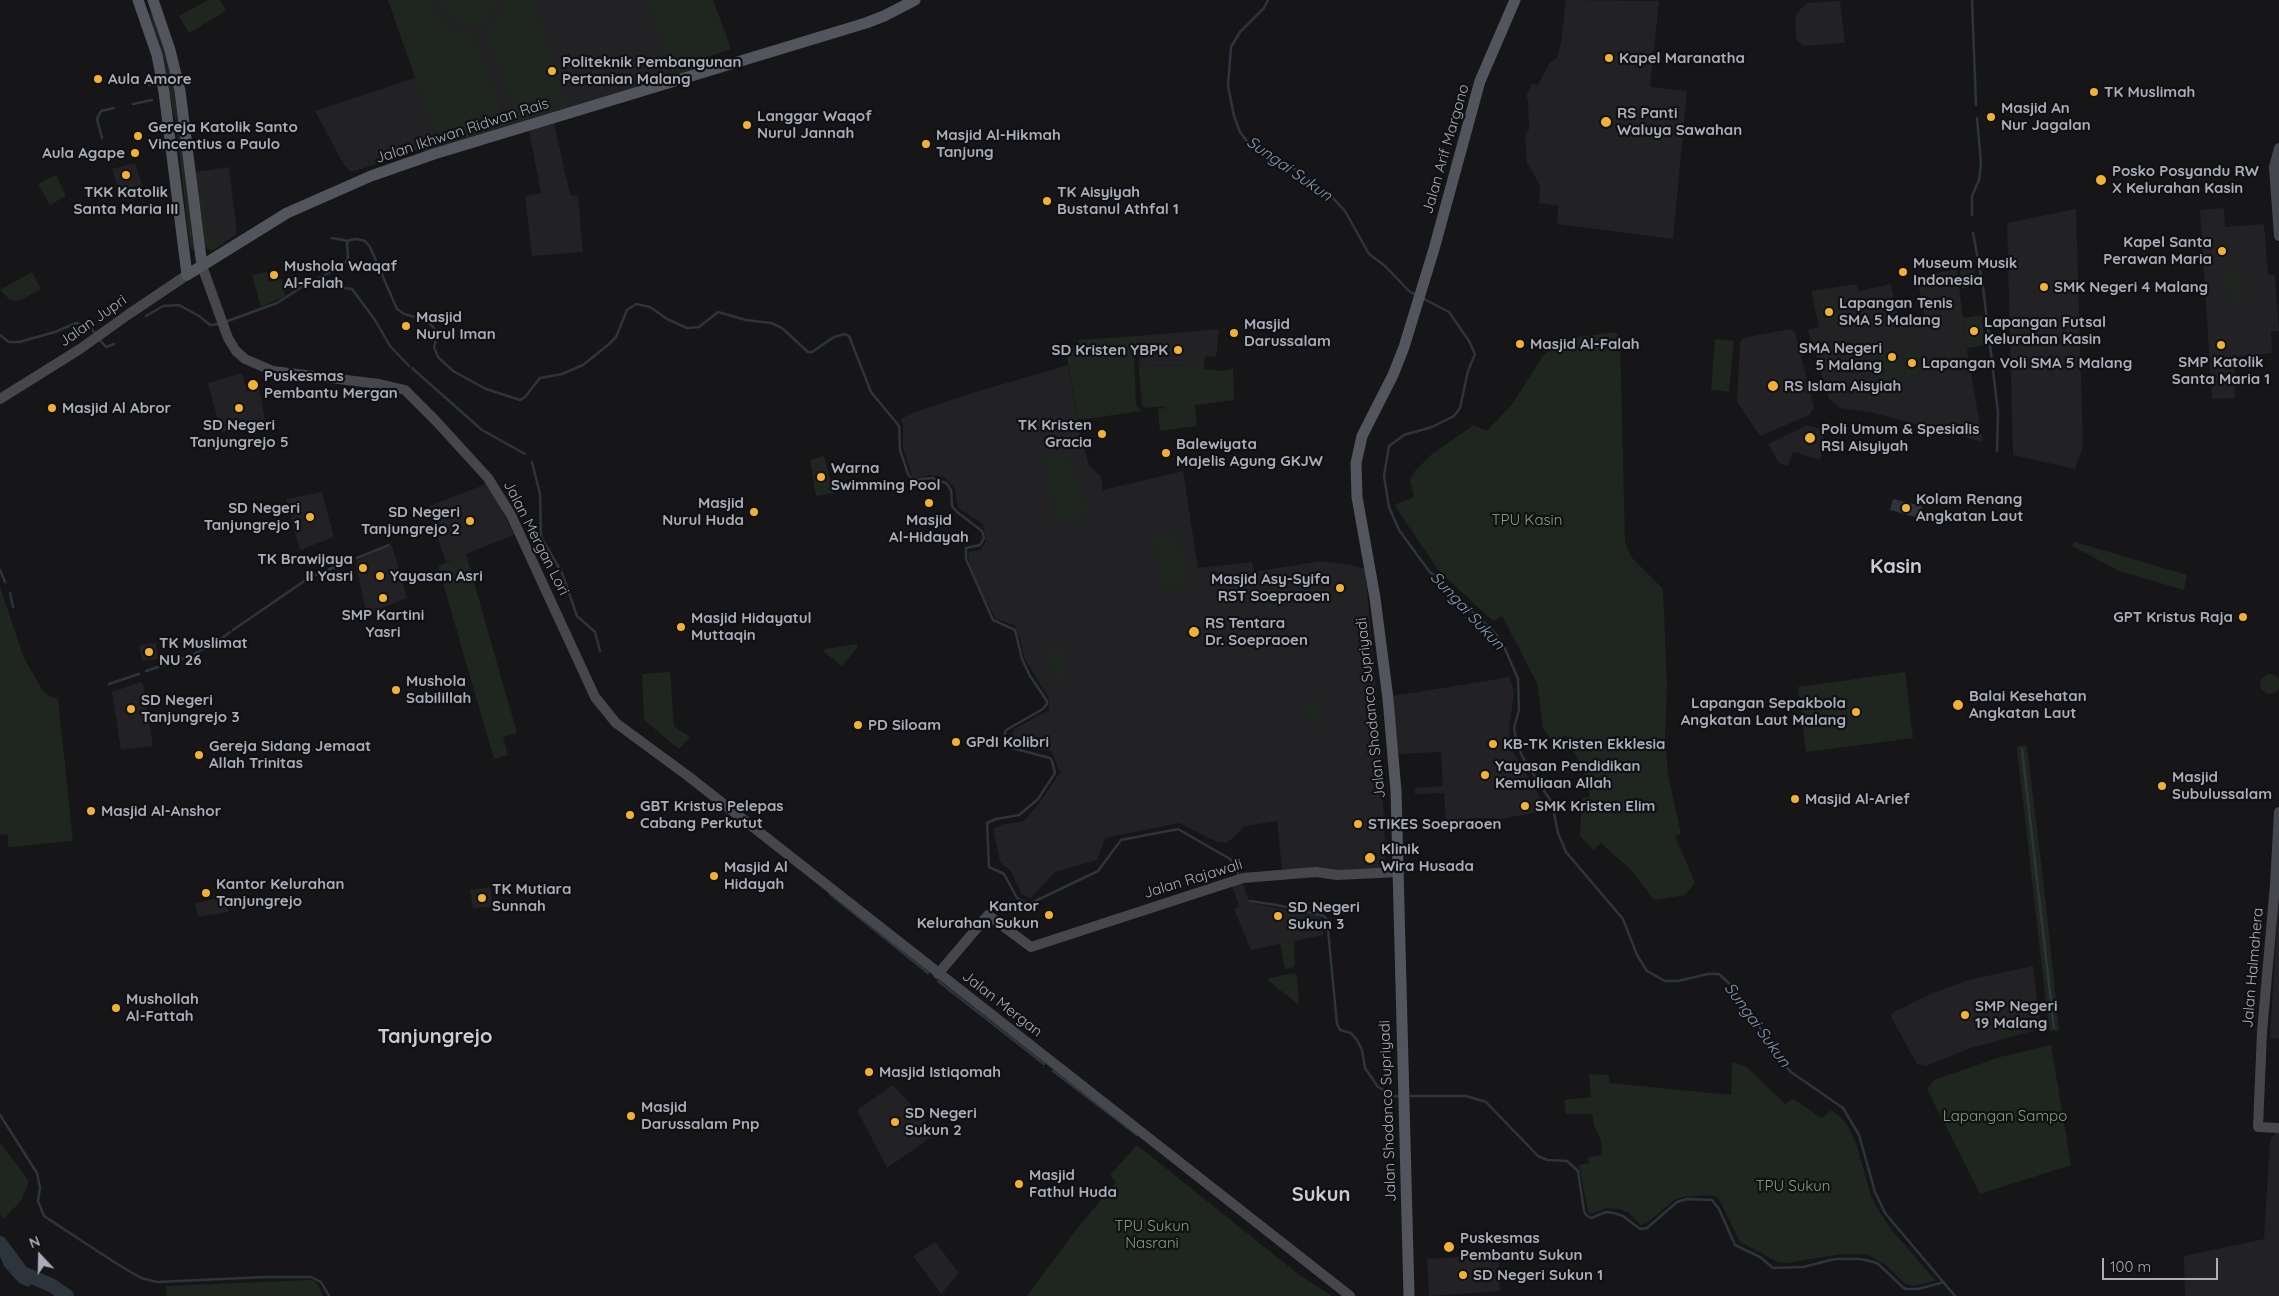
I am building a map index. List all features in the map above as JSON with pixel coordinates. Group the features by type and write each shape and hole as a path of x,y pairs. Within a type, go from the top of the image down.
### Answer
{"main road":[{"name":"Jalan Ikhwan Ridwan Rais","path":"202,266 287,213 371,176 434,154 866,23 915,0"},
{"name":"Jalan Arif Margono","path":"1416,310 1480,82 1515,0"},
{"path":"188,275 170,129 157,55 140,4 154,2 174,66 202,266"},
{"name":"Jalan Jupri","path":"188,275 202,266"},
{"name":"Jalan Shodanco Supriyadi","path":"1409,1296 1402,1088 1396,791 1388,699 1375,598 1357,497 1356,463 1363,434 1393,374 1416,310"}],"street":[{"path":"170,129 184,127"},
{"path":"2279,148 2274,167 2279,236"},
{"name":"Jalan Mergan Lori","path":"202,266 222,322 236,351 254,365 294,374 397,387 404,390 436,421 488,478 506,506 595,697 616,723 634,737"},
{"name":"Jalan Jupri","path":"0,399 98,337 188,275"},
{"name":"Jalan Mergan","path":"634,737 688,776 1350,1296"},
{"name":"Jalan Halmahera","path":"2279,812 2275,886 2262,1032 2258,1127 2279,1128"},
{"name":"Jalan Rajawali","path":"938,974 988,915 1031,947 1243,878 1316,872 1337,875 1399,872"}],"shaded area":[{"name":"Politeknik Pembangunan Pertanian Malang","path":"388,0 713,0 731,49 709,56 711,65 440,147 438,143 352,172 344,165 315,111 415,78"},
{"name":"RS Panti Waluya Sawahan","path":"1566,0 1659,1 1650,87 1687,91 1673,239 1557,224 1558,206 1539,203 1540,185 1527,163 1525,135 1529,129 1528,101 1526,97 1532,83 1538,85 1550,62 1557,58 1561,43"},
{"path":"1840,1 1845,43 1803,46 1796,39 1795,17 1799,11 1807,3"},
{"path":"554,123 570,195 578,196 583,252 532,256 525,196 541,193 529,131"},
{"name":"TKK Katolik Santa Maria III","path":"135,163 143,188 120,193 112,169"},
{"path":"229,167 237,234 214,250 210,250 205,245 195,172"},
{"path":"2224,208 2225,227 2264,224 2268,275 2275,275 2279,331 2271,332 2272,353 2234,357 2235,398 2212,399 2200,210"},
{"name":"SMK Negeri 4 Malang","path":"2076,209 2083,446 2075,469 2013,455 2007,223"},
{"name":"SMA Negeri 5 Malang","path":"1957,269 1967,350 1983,442 1870,412 1840,408 1829,399 1808,330 1819,327 1811,291 1857,284 1858,291 1891,284 1899,324 1925,319 1917,277"},
{"name":"SD Kristen YBPK","path":"1219,329 1216,357 1205,356 1204,365 1140,366 1138,336"},
{"name":"RS Islam Aisyiah","path":"1790,329 1795,332 1814,408 1809,415 1760,436 1737,402 1740,343 1743,338"},
{"name":"RS Tentara Dr. Soepraoen","path":"1068,365 1079,429 1089,466 1101,476 1103,490 1183,471 1198,568 1252,562 1254,572 1320,561 1352,565 1365,569 1380,735 1386,868 1335,871 1282,869 1277,821 1245,826 1227,843 1217,842 1179,823 1105,838 1097,860 1055,872 1030,899 1021,893 1011,871 1000,862 993,829 1004,824 1024,821 1038,805 1060,772 1051,751 1018,746 1010,737 1014,729 1049,710 1049,698 1024,658 1020,638 1014,625 996,619 976,581 968,552 981,550 986,541 983,524 958,508 955,489 944,477 930,475 913,479 903,448 903,423 900,420 912,413 969,394"},
{"name":"SD Negeri Tanjungrejo 5","path":"242,373 247,391 259,388 266,426 221,432 208,383"},
{"name":"RS Islam Aisyiah","path":"1807,425 1821,429 1824,441 1820,460 1793,452 1788,466 1779,463 1768,444"},
{"name":"SD Negeri Tanjungrejo 2","path":"486,484 492,490 514,535 446,562 427,507"},
{"name":"SD Negeri Tanjungrejo 1","path":"322,492 334,537 300,550 286,499"},
{"name":"Kolam Renang Angkatan Laut","path":"1893,499 1922,506 1919,518 1890,510"},
{"name":"Yayasan Asri","path":"392,545 407,598 370,613 366,611 356,566 358,560"},
{"name":"TK Muslimat NU 26","path":"156,643 158,659 142,661 139,645"},
{"path":"1510,677 1514,693 1509,728 1511,749 1543,802 1545,811 1501,819 1474,818 1446,821 1444,793 1415,794 1414,788 1443,786 1441,752 1398,754 1393,696"},
{"name":"SD Negeri Tanjungrejo 3","path":"140,682 143,684 153,746 121,750 112,692"},
{"name":"SD Negeri Sukun 3","path":"1243,883 1248,899 1253,903 1322,917 1324,935 1251,950 1234,909 1239,906 1232,886"},
{"name":"TK Mutiara Sunnah","path":"490,887 493,906 473,909 470,890"},
{"path":"2279,893 2279,1039 2270,1038"},
{"path":"226,897 229,912 198,917 195,903"},
{"name":"SMP Negeri 19 Malang","path":"2033,966 2040,1023 2033,1031 1971,1048 1926,1066 1917,1064 1891,1017 1892,1013 1933,993 1968,980"},
{"name":"SD Negeri Sukun 2","path":"893,1085 937,1133 887,1168 857,1110"},
{"path":"2276,1133 2279,1133 2279,1296 2185,1296 2184,1256 2264,1239 2270,1140"},
{"path":"0,1235 23,1265 38,1274 29,1287 19,1283 4,1266 0,1256"},
{"path":"935,1242 959,1273 941,1294 913,1256"},
{"name":"SD Negeri Sukun 1","path":"1498,1255 1500,1291 1429,1296 1427,1259"}],"green space":[{"path":"208,0 220,0 226,11 189,33 179,16"},
{"path":"388,0 435,0 437,12 447,26 457,32 473,33 507,127 425,152 422,148 438,142"},
{"path":"442,0 496,0 496,5 488,21 480,26 462,28 447,18 443,11"},
{"path":"502,0 532,0 568,106 518,122 485,29 499,17"},
{"path":"647,0 713,0 731,49 709,56 711,65 673,76"},
{"path":"152,10 170,62 179,122 177,123 174,118 165,64 149,14"},
{"path":"177,134 181,134 194,251 190,247"},
{"path":"56,175 66,196 50,205 38,184"},
{"path":"198,193 201,194 204,201 208,233 213,237 223,238 225,242 214,250 207,249 205,245"},
{"path":"1973,264 1977,286 1962,288 1959,266"},
{"path":"2242,270 2244,301 2229,302 2226,271"},
{"path":"32,272 41,289 18,301 10,300 0,290"},
{"path":"267,272 269,282 282,279 285,296 261,307 252,275"},
{"name":"Lapangan Tenis SMA 5 Malang","path":"1833,296 1839,323 1825,326 1819,300"},
{"name":"Lapangan Futsal Kelurahan Kasin","path":"1982,315 1985,345 1967,348 1963,318"},
{"name":"TPU Kasin","path":"1616,332 1620,337 1625,542 1631,557 1663,589 1667,686 1665,736 1668,774 1681,834 1675,836 1695,883 1685,895 1654,900 1632,871 1601,843 1593,850 1580,836 1582,798 1590,797 1585,775 1566,735 1553,743 1543,728 1537,683 1502,616 1493,621 1439,571 1394,505 1414,497 1410,480 1415,471 1432,454 1474,425 1487,431 1513,403 1542,357 1553,345 1568,342 1570,338"},
{"path":"1138,336 1139,353 1134,354 1136,405 1142,411 1078,420 1066,352 1073,350 1073,347 1079,346 1078,340"},
{"path":"1715,339 1734,341 1729,392 1711,390"},
{"name":"Lapangan Voli SMA 5 Malang","path":"1916,349 1919,375 1907,377 1904,351"},
{"path":"1899,350 1904,384 1886,386 1881,352"},
{"path":"1138,359 1140,366 1204,365 1204,369 1222,371 1233,369 1234,400 1195,405 1197,426 1160,431 1158,409 1165,408 1164,406 1145,408 1142,405"},
{"path":"1063,453 1067,455 1087,511 1080,519 1068,523 1055,519 1044,461 1049,456"},
{"name":"Warna Swimming Pool","path":"824,456 834,493 816,496 810,460"},
{"path":"1177,530 1188,585 1167,591 1164,587 1152,536"},
{"path":"2075,542 2187,575 2184,590 2119,571 2072,546"},
{"path":"466,554 517,733 503,737 508,755 494,759 438,566"},
{"path":"0,587 24,658 43,691 51,697 58,699 73,841 8,847 8,834 0,835"},
{"path":"857,644 858,647 842,666 824,652 825,649"},
{"path":"1062,648 1068,676 1054,679 1047,651"},
{"path":"670,672 674,726 690,737 679,749 644,720 642,674"},
{"name":"Lapangan Sepakbola Angkatan Laut Malang","path":"1905,672 1913,738 1806,752 1798,687"},
{"path":"2270,674 2277,677 2280,684 2277,691 2270,694 2263,691 2260,684 2263,677"},
{"path":"1320,702 1325,723 1310,726 1305,705"},
{"path":"2026,745 2045,895 2059,1031 2050,1031 2049,1029 2017,749 2018,746"},
{"path":"1294,941 1295,965 1292,968 1285,969 1280,944"},
{"path":"1294,973 1297,975 1299,1005 1266,979"},
{"path":"2019,1021 2022,1032 1996,1038 1993,1028"},
{"name":"Lapangan Sampo","path":"2051,1045 2071,1165 1980,1194 1927,1089 1934,1080 2000,1057"},
{"name":"TPU Sukun","path":"1732,1062 1747,1067 1785,1104 1793,1099 1822,1118 1831,1110 1840,1117 1848,1126 1856,1143 1871,1196 1878,1209 1891,1229 1936,1281 1913,1286 1904,1283 1886,1265 1867,1254 1841,1254 1788,1263 1778,1262 1740,1242 1721,1203 1717,1197 1709,1195 1683,1197 1674,1200 1647,1223 1641,1225 1629,1213 1619,1209 1607,1208 1592,1214 1588,1212 1579,1165 1589,1163 1588,1157 1602,1155 1601,1141 1594,1125 1592,1114 1566,1114 1564,1100 1591,1097 1589,1074 1609,1075 1609,1083 1731,1095"},
{"path":"0,1142 29,1181 21,1201 3,1219 0,1215"},
{"name":"TPU Sukun Nasrani","path":"1137,1145 1298,1274 1332,1296 1027,1296 1075,1231 1116,1182 1110,1175"},
{"path":"312,1280 317,1283 323,1296 167,1296 166,1286"}],"waterway":[{"name":"Sungai Sukun","path":"1268,0 1264,8 1240,32 1231,47 1228,86 1234,116 1240,132 1249,144 1288,164 1329,194 1345,211 1369,254 1385,266 1409,291 1417,296"},
{"path":"1972,0 1976,105"},
{"path":"149,85 159,83"},
{"path":"133,104 152,100"},
{"path":"102,138 97,119 101,111 114,108"},
{"path":"1972,215 1972,196 1979,180 1981,163 1977,118"},
{"path":"1973,233 1983,287 1998,412 1997,451"},
{"path":"332,238 348,241"},
{"path":"225,322 277,303 300,288 342,266 348,259 347,243 349,240 357,239 365,241 370,247 397,309 404,314 426,320 438,334 434,347 438,357 453,371 486,389 520,400 525,397 540,378 562,374 583,365 608,345 616,337 627,310 636,304 650,307 667,319 687,328 699,327 718,312 746,320 771,323 782,328 808,352 812,352 834,337 845,334 849,336 871,392 899,426 900,450 908,474 913,480 932,478 946,483 951,490 952,506 982,531 984,538 980,545 966,548 966,559 993,620 1015,630 1022,659 1030,676 1047,701 1043,709 1006,730 1004,737 1012,748 1050,758 1055,773 1038,799 1019,815 996,819 987,823 989,867 1004,874 1017,898 1029,904 1098,871 1121,840 1178,829 1230,859 1238,873"},
{"path":"313,284 352,289 375,320 390,346 409,366"},
{"name":"Sungai Sukun","path":"1422,298 1449,312 1469,341 1475,354 1468,371 1460,408 1454,416 1432,427 1404,435 1389,446 1384,476 1389,507 1399,530 1429,571 1494,632 1503,644 1518,679 1519,710 1514,728 1516,739 1522,756 1552,803 1558,833 1566,852 1623,919 1637,955 1647,971 1665,981 1678,981 1708,974 1719,974 1734,988 1746,1005 1778,1058 1791,1072 1843,1108 1859,1135 1875,1192 1885,1213 1955,1296"},
{"path":"146,316 163,306 179,305 199,316 210,325 220,324"},
{"path":"0,335 9,342 19,342 55,332 76,323 89,326 96,334"},
{"path":"99,339 106,347 114,344"},
{"path":"412,368 482,430 525,454"},
{"path":"532,462 540,494 541,537 562,573 577,616 595,632 600,651"},
{"path":"357,558 389,545"},
{"path":"233,630 310,577 350,561"},
{"path":"0,570 5,582"},
{"path":"10,593 13,607"},
{"path":"222,638 230,632"},
{"path":"194,654 218,641"},
{"path":"146,671 190,656"},
{"path":"109,684 139,674"},
{"path":"2022,749 2054,1028"},
{"path":"830,894 928,973"},
{"path":"1250,901 1324,916 1327,920 1337,1024 1340,1030 1351,1033 1357,1040 1362,1050 1365,1068 1378,1087 1394,1096 1400,1096"},
{"path":"938,981 1044,1064"},
{"path":"1053,1071 1137,1135"},
{"path":"1408,1096 1466,1096 1486,1102 1538,1156 1547,1160 1567,1161 1578,1171 1584,1211 1591,1218 1606,1212 1614,1213 1623,1216 1640,1229 1647,1228 1677,1202 1687,1199 1712,1200 1719,1209 1735,1245 1760,1257 1773,1268 1803,1267 1835,1259 1861,1259 1877,1263 1905,1289 1918,1289 1944,1282"},
{"path":"0,1115 37,1173 40,1188 38,1201 44,1216 141,1278 157,1282 311,1277 321,1282 329,1296"},
{"path":"0,1243 22,1273 51,1285 67,1296"}],"place":[{"name":"Kapel Maranatha","path":"1609,58"},
{"name":"Politeknik Pembangunan Pertanian Malang","path":"552,71"},
{"name":"Aula Amore","path":"98,79"},
{"name":"TK Muslimah","path":"2094,92"},
{"name":"Masjid An Nur Jagalan","path":"1991,117"},
{"name":"RS Panti Waluya Sawahan","path":"1606,122"},
{"name":"Langgar Waqof Nurul Jannah","path":"747,125"},
{"name":"Gereja Katolik Santo Vincentius a Paulo","path":"138,136"},
{"name":"Masjid Al-Hikmah Tanjung","path":"926,144"},
{"name":"Aula Agape","path":"135,153"},
{"name":"TKK Katolik Santa Maria III","path":"126,175"},
{"name":"Posko Posyandu RW X Kelurahan Kasin","path":"2101,180"},
{"name":"TK Aisyiyah Bustanul Athfal 1","path":"1047,201"},
{"name":"Kapel Santa Perawan Maria","path":"2222,251"},
{"name":"Museum Musik Indonesia","path":"1903,272"},
{"name":"Mushola Waqaf Al-Falah","path":"274,275"},
{"name":"SMK Negeri 4 Malang","path":"2044,287"},
{"name":"Lapangan Tenis SMA 5 Malang","path":"1829,312"},
{"name":"Masjid Nurul Iman","path":"406,326"},
{"name":"Lapangan Futsal Kelurahan Kasin","path":"1974,331"},
{"name":"Masjid Darussalam","path":"1234,333"},
{"name":"Masjid Al-Falah","path":"1520,344"},
{"name":"SMP Katolik Santa Maria 1","path":"2221,345"},
{"name":"SD Kristen YBPK","path":"1178,350"},
{"name":"SMA Negeri 5 Malang","path":"1892,357"},
{"name":"Lapangan Voli SMA 5 Malang","path":"1912,363"},
{"name":"Puskesmas Pembantu Mergan","path":"253,385"},
{"name":"RS Islam Aisyiah","path":"1773,386"},
{"name":"Masjid Al Abror","path":"52,408"},
{"name":"SD Negeri Tanjungrejo 5","path":"239,408"},
{"name":"TK Kristen Gracia","path":"1102,434"},
{"name":"Poli Umum & Spesialis RSI Aisyiyah","path":"1810,438"},
{"name":"Balewiyata Majelis Agung GKJW","path":"1166,453"},
{"name":"Warna Swimming Pool","path":"821,477"},
{"name":"Masjid Al-Hidayah","path":"929,503"},
{"name":"Kolam Renang Angkatan Laut","path":"1906,508"},
{"name":"Masjid Nurul Huda","path":"754,512"},
{"name":"SD Negeri Tanjungrejo 1","path":"310,517"},
{"name":"SD Negeri Tanjungrejo 2","path":"470,521"},
{"name":"TK Brawijaya II Yasri","path":"363,568"},
{"name":"Yayasan Asri","path":"380,576"},
{"name":"Masjid Asy-Syifa RST Soepraoen","path":"1340,588"},
{"name":"SMP Kartini Yasri","path":"383,598"},
{"name":"GPT Kristus Raja","path":"2243,617"},
{"name":"Masjid Hidayatul Muttaqin","path":"681,627"},
{"name":"RS Tentara Dr. Soepraoen","path":"1194,632"},
{"name":"TK Muslimat NU 26","path":"149,652"},
{"name":"Mushola Sabilillah","path":"396,690"},
{"name":"Balai Kesehatan Angkatan Laut","path":"1958,705"},
{"name":"SD Negeri Tanjungrejo 3","path":"131,709"},
{"name":"Lapangan Sepakbola Angkatan Laut Malang","path":"1856,712"},
{"name":"PD Siloam","path":"858,725"},
{"name":"GPdI Kolibri","path":"956,742"},
{"name":"KB-TK Kristen Ekklesia","path":"1493,744"},
{"name":"Gereja Sidang Jemaat Allah Trinitas","path":"199,755"},
{"name":"Yayasan Pendidikan Kemuliaan Allah","path":"1485,775"},
{"name":"Masjid Subulussalam","path":"2162,786"},
{"name":"Masjid Al-Arief","path":"1795,799"},
{"name":"SMK Kristen Elim","path":"1525,806"},
{"name":"Masjid Al-Anshor","path":"91,811"},
{"name":"GBT Kristus Pelepas Cabang Perkutut","path":"630,815"},
{"name":"STIKES Soepraoen","path":"1358,824"},
{"name":"Klinik Wira Husada","path":"1370,858"},
{"name":"Masjid Al Hidayah","path":"714,876"},
{"name":"Kantor Kelurahan Tanjungrejo","path":"206,893"},
{"name":"TK Mutiara Sunnah","path":"482,898"},
{"name":"Kantor Kelurahan Sukun","path":"1049,915"},
{"name":"SD Negeri Sukun 3","path":"1278,916"},
{"name":"Mushollah Al-Fattah","path":"116,1008"},
{"name":"SMP Negeri 19 Malang","path":"1965,1015"},
{"name":"Masjid Istiqomah","path":"869,1072"},
{"name":"Masjid Darussalam Pnp","path":"631,1116"},
{"name":"SD Negeri Sukun 2","path":"895,1122"},
{"name":"Masjid Fathul Huda","path":"1019,1184"},
{"name":"Puskesmas Pembantu Sukun","path":"1449,1247"},
{"name":"SD Negeri Sukun 1","path":"1463,1275"}],"district":[{"name":"Kasin","path":"1896,567"},
{"name":"Tanjungrejo","path":"435,1037"},
{"name":"Sukun","path":"1321,1195"}]}
